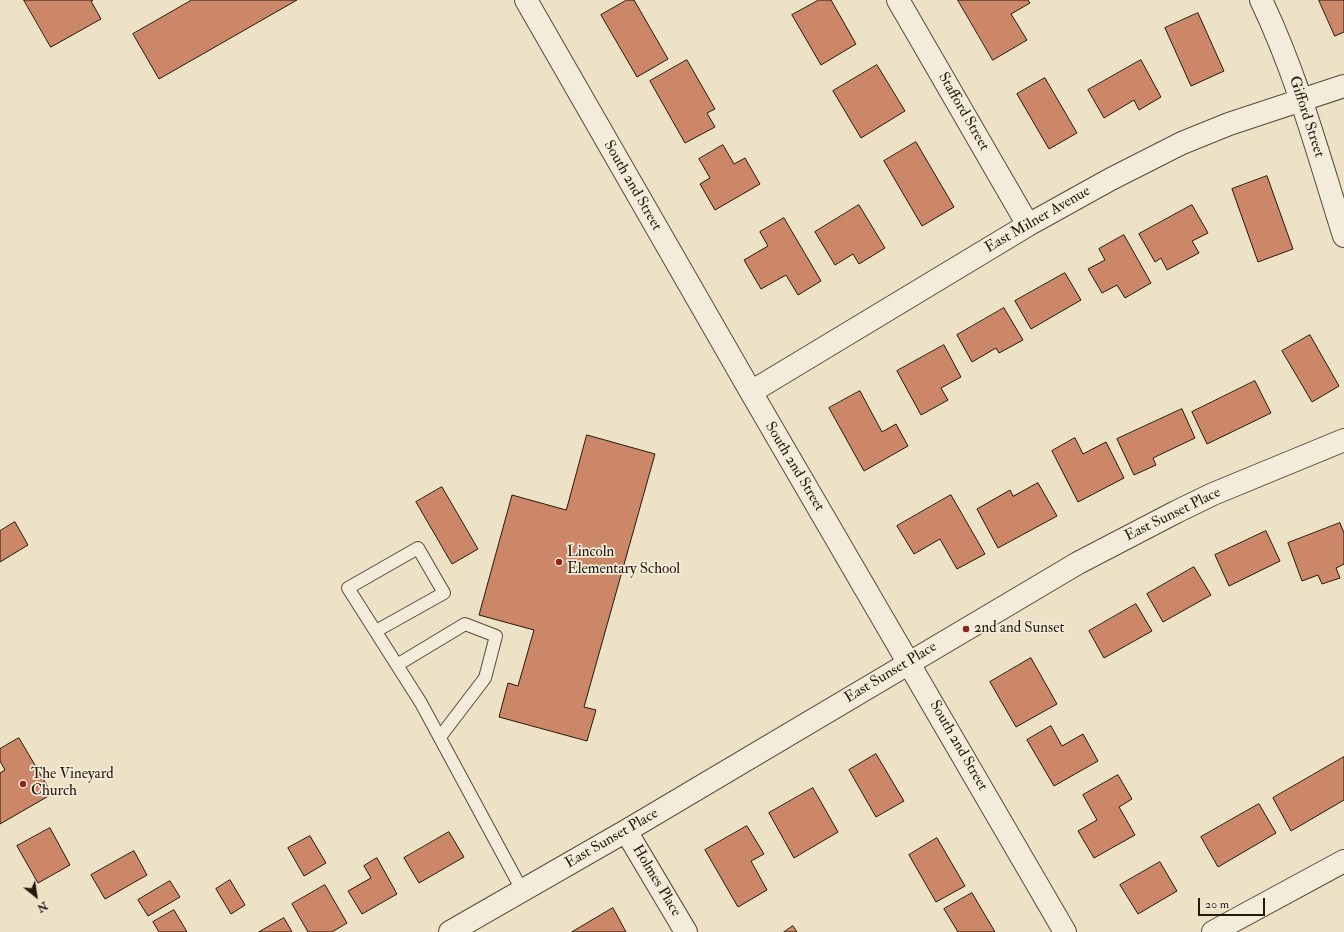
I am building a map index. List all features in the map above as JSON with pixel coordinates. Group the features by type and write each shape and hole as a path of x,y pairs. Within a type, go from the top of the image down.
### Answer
{"street":[{"name":"South 2nd Street","path":"526,0 751,392 910,662 1065,932"},
{"name":"Stafford Street","path":"898,0 1028,225"},
{"name":"Gifford Street","path":"1261,0 1273,24 1301,100 1344,236"},
{"name":"East Milner Avenue","path":"751,392 1028,225 1182,143 1229,124 1344,86"},
{"name":"East Sunset Place","path":"450,932 626,831 1078,563 1176,512 1344,440"},
{"name":"Holmes Place","path":"626,831 686,932"},
{"path":"1213,932 1344,861"}],"lane":[{"path":"376,631 444,593 418,548 348,588 421,702 522,890"},
{"path":"397,665 465,624 496,636 485,678 440,737"}],"building":[{"path":"24,0 93,0 91,1 101,19 51,47"},
{"path":"192,0 297,0 159,79 133,34"},
{"path":"627,0 634,0 668,59 637,77 601,15"},
{"path":"819,0 831,0 856,44 821,65 792,15"},
{"path":"958,0 1028,0 1030,3 1011,14 1027,40 993,60"},
{"path":"1319,0 1344,0 1344,32 1335,36"},
{"path":"1198,13 1224,71 1191,86 1165,28"},
{"path":"687,60 715,109 707,113 715,127 685,143 650,81"},
{"path":"1141,60 1161,97 1139,110 1134,100 1104,118 1088,90"},
{"path":"877,65 905,111 861,138 833,91"},
{"path":"1045,78 1077,133 1049,149 1017,94"},
{"path":"916,142 954,207 922,226 884,161"},
{"path":"723,145 734,164 745,158 760,184 715,210 700,184 710,178 699,159"},
{"path":"1267,176 1293,249 1258,262 1232,189"},
{"path":"859,205 885,248 859,264 853,254 835,265 815,232"},
{"path":"1192,205 1208,233 1192,241 1199,253 1167,270 1161,258 1155,262 1139,234"},
{"path":"784,218 821,281 798,295 786,275 761,289 744,260 768,246 760,232"},
{"path":"1124,235 1151,283 1125,298 1117,285 1102,293 1088,269 1105,260 1099,249"},
{"path":"1065,273 1081,300 1031,329 1015,301"},
{"path":"1004,308 1023,340 999,353 996,348 972,362 957,335"},
{"path":"1310,335 1339,386 1312,402 1282,351"},
{"path":"944,345 961,377 941,388 948,400 921,415 897,371"},
{"path":"1255,381 1271,413 1207,444 1192,412"},
{"path":"860,391 882,432 896,424 908,446 864,471 829,408"},
{"path":"1182,409 1195,438 1153,458 1156,465 1134,475 1117,439"},
{"name":"Lincoln Elementary School","path":"587,435 655,454 584,707 596,710 587,741 499,717 508,683 518,686 534,630 479,615 512,495 566,510"},
{"path":"1075,438 1083,454 1106,442 1124,478 1078,502 1052,451"},
{"path":"1038,483 1057,516 998,548 977,509 1010,490 1013,496"},
{"path":"442,487 478,549 452,564 416,502"},
{"path":"951,495 985,554 957,569 940,539 914,554 897,526"},
{"path":"15,522 28,545 0,562 0,531"},
{"path":"1340,523 1344,533 1344,564 1336,568 1340,578 1322,584 1318,575 1302,581 1288,543"},
{"path":"1266,531 1280,561 1229,586 1215,555"},
{"path":"1194,567 1211,595 1163,622 1147,594"},
{"path":"1136,604 1152,631 1104,658 1089,631"},
{"path":"1031,658 1057,704 1016,727 990,682"},
{"path":"1051,726 1062,746 1083,734 1098,761 1054,786 1027,740"},
{"name":"The Vineyard Church","path":"19,738 52,794 0,824 0,773 5,770 0,761 0,749"},
{"path":"876,754 904,801 876,817 849,770"},
{"path":"1344,757 1344,800 1291,831 1273,798"},
{"path":"1118,775 1132,799 1119,807 1135,835 1094,858 1078,831 1097,820 1083,795"},
{"path":"813,788 838,832 794,858 769,813"},
{"path":"1259,804 1276,833 1218,867 1201,837"},
{"path":"747,826 764,854 751,861 767,890 738,907 705,850"},
{"path":"50,828 70,865 38,883 17,846"},
{"path":"449,832 464,857 419,883 404,858"},
{"path":"310,836 326,863 304,876 288,848"},
{"path":"937,838 965,886 936,902 909,855"},
{"path":"134,851 147,875 105,899 91,875"},
{"path":"377,858 397,894 362,914 348,891 371,878 364,866"},
{"path":"1160,862 1177,891 1138,914 1120,885"},
{"path":"230,880 245,905 231,914 216,889"},
{"path":"170,881 180,897 148,916 138,900"},
{"path":"325,885 347,923 332,932 308,932 292,904"},
{"path":"972,893 995,932 958,932 944,909"},
{"path":"613,908 626,932 572,932"},
{"path":"174,910 187,932 159,932 153,922"},
{"path":"284,918 292,932 259,932"},
{"path":"793,926 797,932 784,932"}],"place":[{"name":"Lincoln Elementary School","path":"559,562"},
{"name":"2nd and Sunset","path":"966,629"},
{"name":"The Vineyard Church","path":"23,784"}]}
